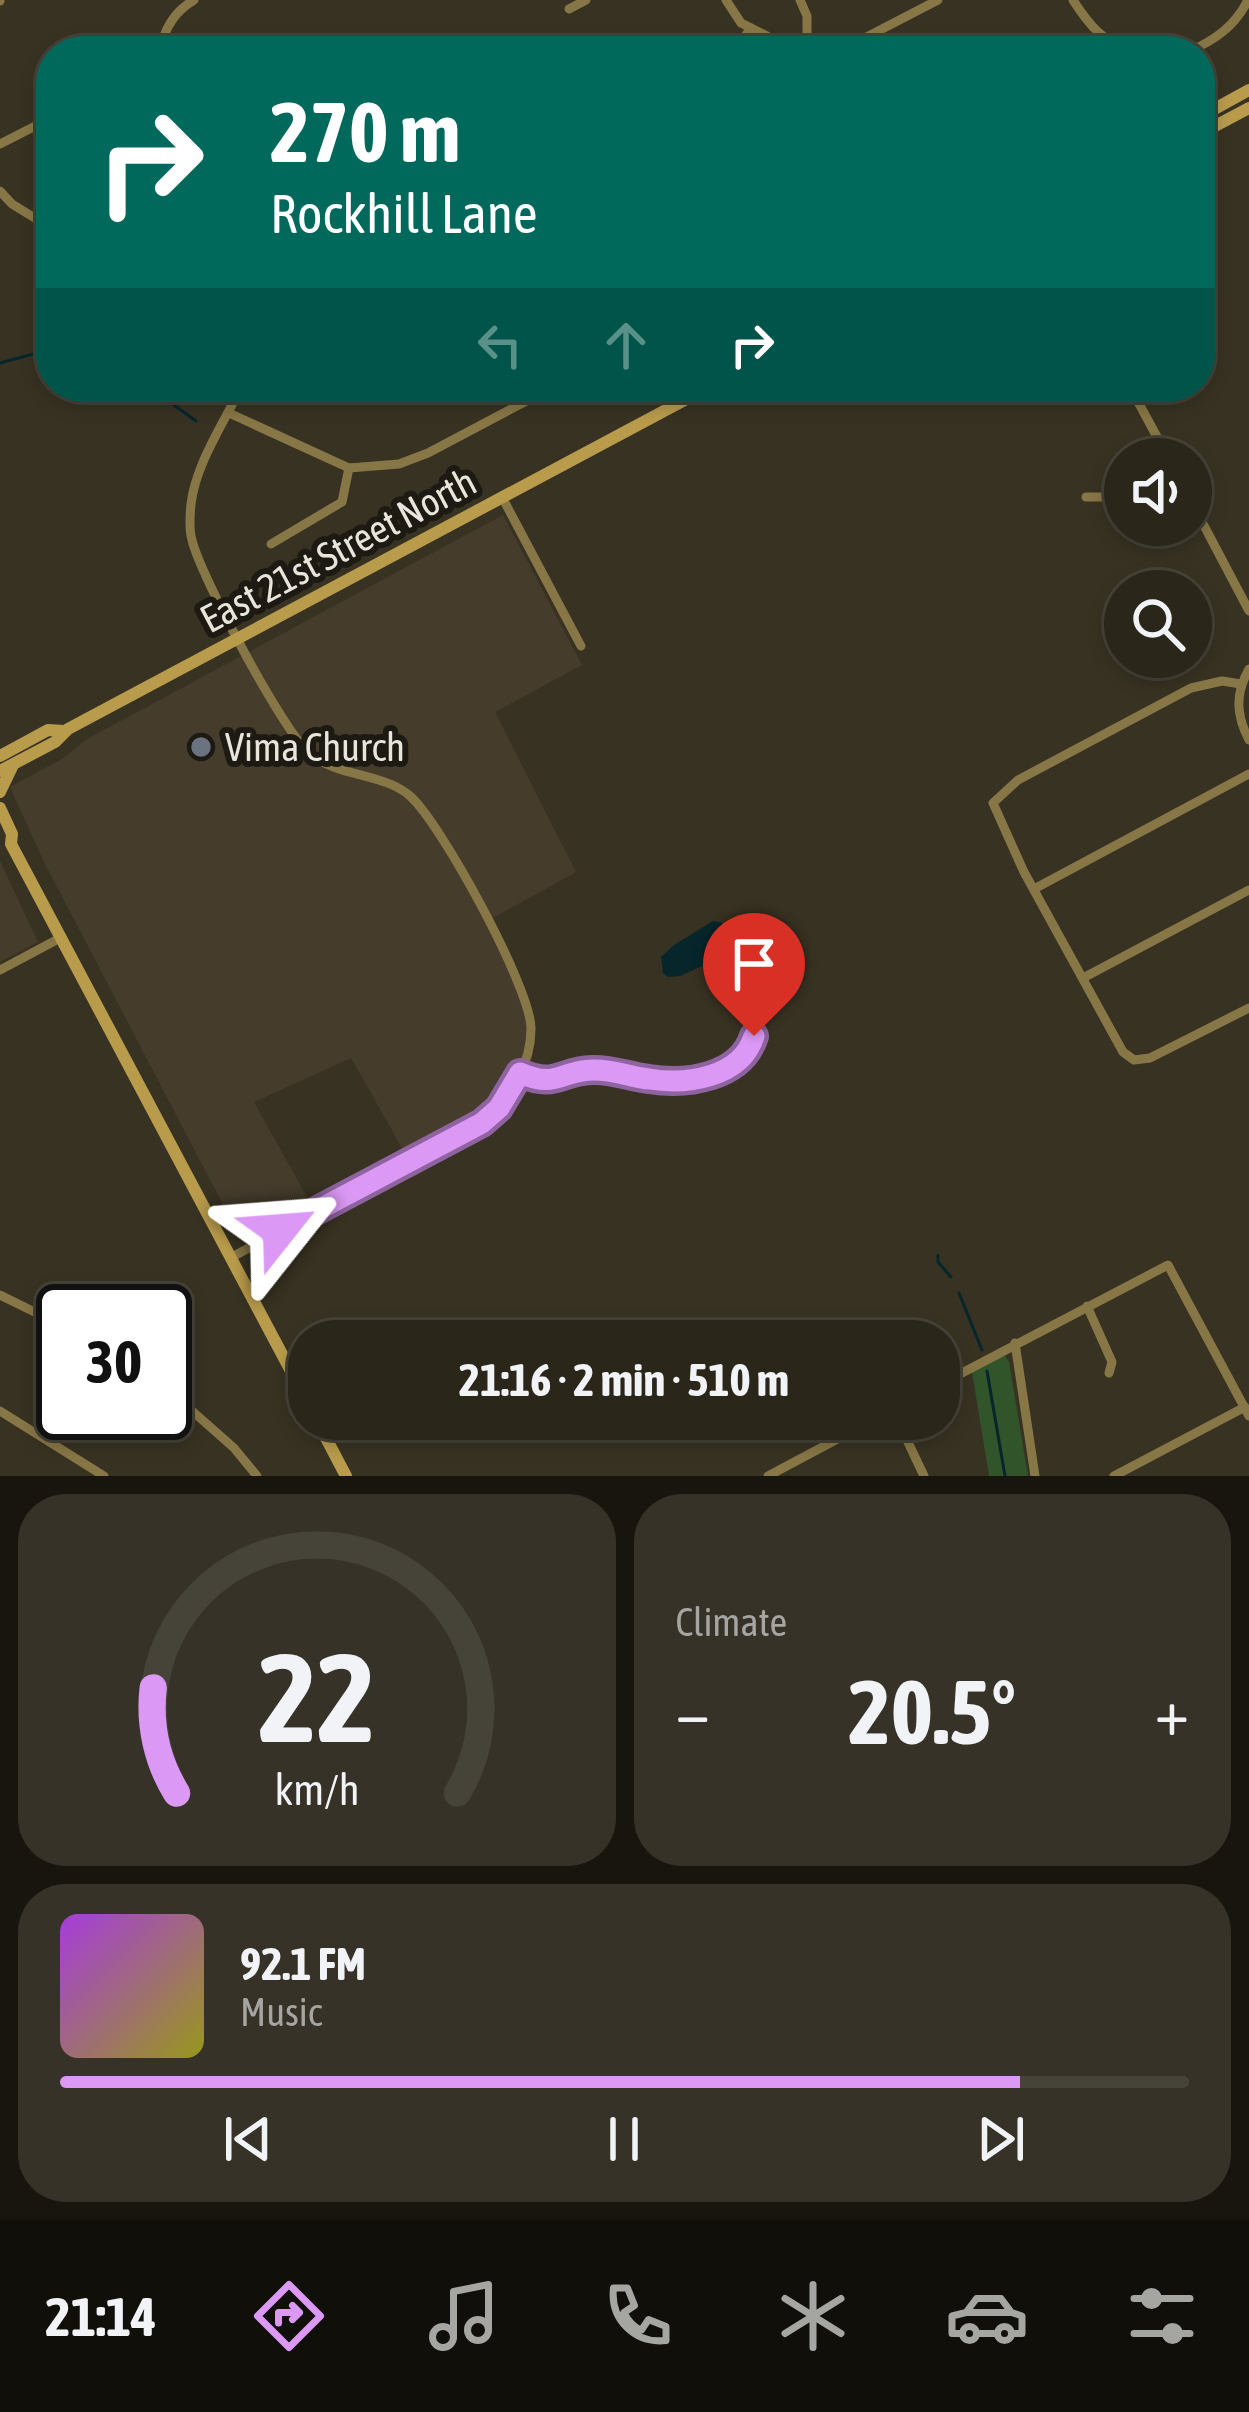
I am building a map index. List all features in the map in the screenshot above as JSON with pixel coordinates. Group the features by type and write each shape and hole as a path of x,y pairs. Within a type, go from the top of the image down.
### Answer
{"main road":[{"path":"1215,109 1249,91"},
{"path":"1215,126 1249,108"},
{"name":"East 21st Street North","path":"0,771 56,742 64,731 681,402"},
{"path":"0,756 48,730 64,731"},
{"path":"0,792 15,763"},
{"path":"0,808 12,834 5,841 62,938 288,1365"},
{"path":"327,1440 346,1476"}],"street":[{"path":"165,36 182,7 194,0"},
{"path":"569,9 586,0"},
{"path":"726,0 741,23 767,36"},
{"path":"800,0 808,36"},
{"path":"1073,0 1100,36"},
{"path":"1215,37 1248,0"},
{"path":"868,36 930,2"},
{"path":"745,36 751,28"},
{"path":"0,145 36,126"},
{"path":"0,190 36,219"},
{"path":"232,1257 482,1123 499,1108 520,1073 531,1027 520,983 435,826 402,790 311,756 281,720 191,538 191,503 200,470 234,402"},
{"path":"229,413 349,468 398,464 428,453 525,402"},
{"path":"1138,402 1158,438"},
{"path":"271,544 342,502 349,468"},
{"path":"1086,497 1104,496"},
{"path":"502,497 581,646"},
{"path":"1212,541 1249,611"},
{"path":"1249,669 1241,684 1238,719 1249,740"},
{"path":"1241,684 1222,681 1191,688 1001,792 993,802 1034,889 1123,1052 1134,1060 1150,1058 1249,1008"},
{"path":"1034,889 1249,774"},
{"path":"1083,978 1249,890"},
{"path":"0,970 62,938"},
{"path":"520,1073 549,1082 598,1069 656,1081 701,1078 736,1064 754,1036"},
{"path":"960,1374 1168,1265 1247,1412 1114,1476"},
{"path":"0,1295 36,1313"},
{"path":"1087,1306 1112,1362 1109,1373"},
{"path":"1016,1343 1035,1476"},
{"path":"0,1411 104,1476"},
{"path":"192,1411 234,1448 256,1476"},
{"path":"768,1476 839,1440"},
{"path":"907,1440 924,1476"}],"shaded area":[{"path":"503,515 582,665 495,712 576,872 487,921 520,983 531,1027 520,1073 482,1123 410,1162 351,1058 254,1102 312,1206 243,1243 43,860 10,787 62,759 87,739"},
{"path":"0,861 38,942 0,962"}],"green space":[{"path":"1004,1355 1028,1476 989,1476 972,1372"}],"water":[{"path":"713,921 731,930 739,949 680,976 663,973 661,957"}],"waterway":[{"path":"0,363 36,353"},
{"path":"170,402 196,421"},
{"path":"938,1255 951,1277"},
{"path":"959,1293 982,1350"},
{"path":"987,1371 1005,1476"}],"place":[{"name":"Vima Church","path":"201,747"}],"route":[{"path":"280,1230 482,1123 499,1108 520,1073 540,1082 598,1069 656,1081 701,1078 736,1064 754,1036"}]}
